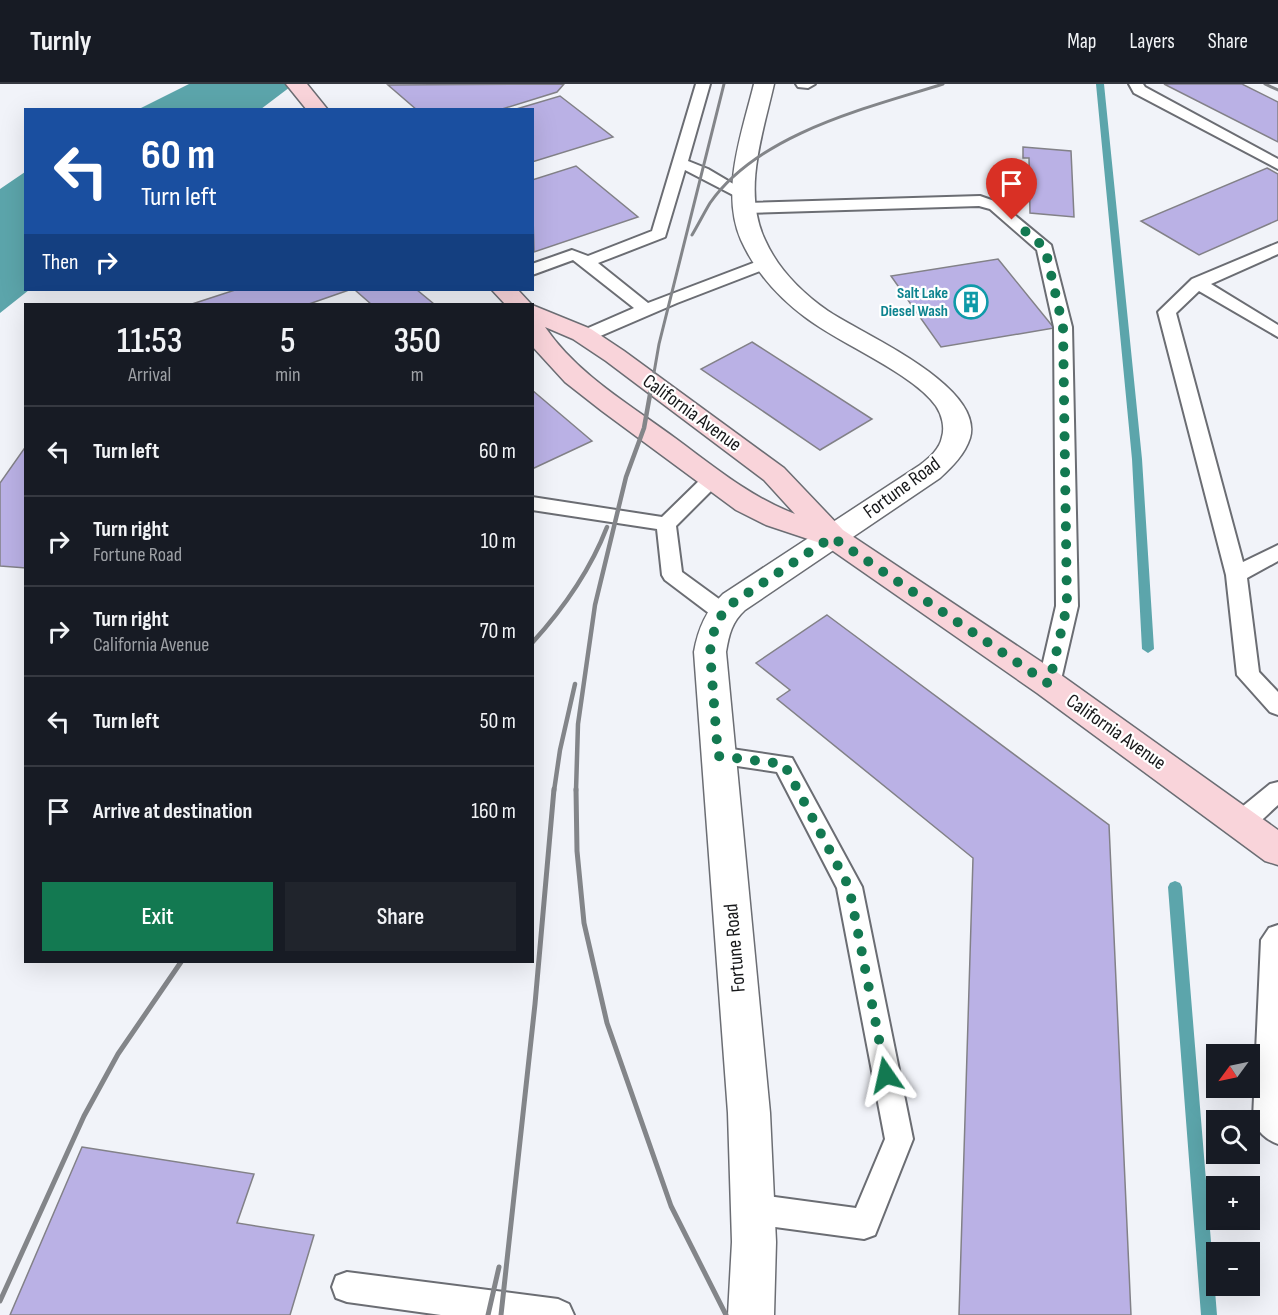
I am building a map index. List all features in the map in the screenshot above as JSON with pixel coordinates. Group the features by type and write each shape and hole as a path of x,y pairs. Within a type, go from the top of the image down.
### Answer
{"main road":[{"path":"296,84 316,108"},
{"path":"505,291 518,303"},
{"name":"California Avenue","path":"534,313 585,336 774,474 832,537 1049,684 1278,850"},
{"name":"California Avenue","path":"534,329 545,344 590,388 712,479 759,510 786,522 832,537"}],"street":[{"name":"Fortune Road","path":"752,1315 753,1209 749,1113 710,652 716,623 722,612 908,487 938,464 954,441 957,427 956,416 942,394 930,384 812,310 782,283 767,263 748,227 745,201 746,168 764,84"}],"lane":[{"path":"586,262 659,234 703,84"},
{"path":"803,84 808,84"},
{"path":"1136,84 1139,90 1278,165"},
{"path":"680,163 703,172 745,201 980,201 995,206 1045,248 1063,327 1067,606 1049,684"},
{"path":"1276,701 1248,675 1236,575 1167,312 1197,283 1278,248"},
{"path":"534,269 572,255 586,262 647,310"},
{"path":"585,336 767,263"},
{"path":"1197,283 1278,332"},
{"path":"666,524 712,479"},
{"path":"534,503 666,524"},
{"path":"666,524 672,575 722,612"},
{"path":"1236,575 1278,552"},
{"path":"718,756 784,764 849,887 899,1139 864,1224 753,1209"},
{"path":"1242,822 1278,791"},
{"path":"1278,936 1274,940 1267,1119 1278,1130"},
{"path":"347,1287 558,1315"}],"water":[{"path":"189,84 294,84 262,108 141,108"},
{"path":"24,173 24,291 28,291 0,313 0,189"}],"building":[{"path":"564,84 557,92 505,108 415,108 388,85"},
{"path":"1164,84 1242,84 1278,102 1278,142"},
{"path":"560,96 613,137 534,161 534,108 520,108"},
{"path":"1023,147 1071,151 1074,217 1030,213 1029,158 1023,158"},
{"path":"576,166 638,217 534,252 534,179"},
{"path":"1267,168 1278,174 1278,220 1199,255 1141,221"},
{"name":"Salt Lake Diesel Wash","path":"998,259 1054,328 941,347 891,276"},
{"path":"232,291 346,291 312,303 195,303"},
{"path":"356,291 418,291 433,303 370,303"},
{"path":"752,342 872,419 820,450 701,369"},
{"path":"534,392 592,441 534,468"},
{"path":"24,449 24,568 0,566 0,483"},
{"path":"827,615 1109,825 1131,1315 959,1315 973,858 777,699 790,690 756,663"},
{"path":"82,1147 254,1174 237,1223 314,1235 290,1315 10,1315"}],"waterway":[{"path":"1100,84 1137,459 1148,649"},
{"path":"1175,887 1209,1315"}],"railway":[{"path":"651,390 659,344 724,84"},
{"path":"692,235 710,203 731,179 756,158 816,126 943,84"},
{"path":"1265,84 1278,90"},
{"path":"576,790 578,724 595,605 626,477 644,428 651,389"},
{"path":"534,641 575,588 593,559 607,527"},
{"path":"554,791 560,750 575,684"},
{"path":"501,1315 535,1004 554,789"},
{"path":"576,790 577,851 584,923 607,1023 671,1206 726,1315"},
{"path":"0,1301 84,1116 118,1054 180,963"},
{"path":"488,1315 499,1267"}],"place":[{"name":"Salt Lake Diesel Wash","path":"971,302"}],"route":[{"path":"886,1075 849,887 838,866 784,764 718,756 710,652 712,635 722,612 734,602 832,537 1049,684 1067,606 1063,327 1045,248 1012,220"}]}
